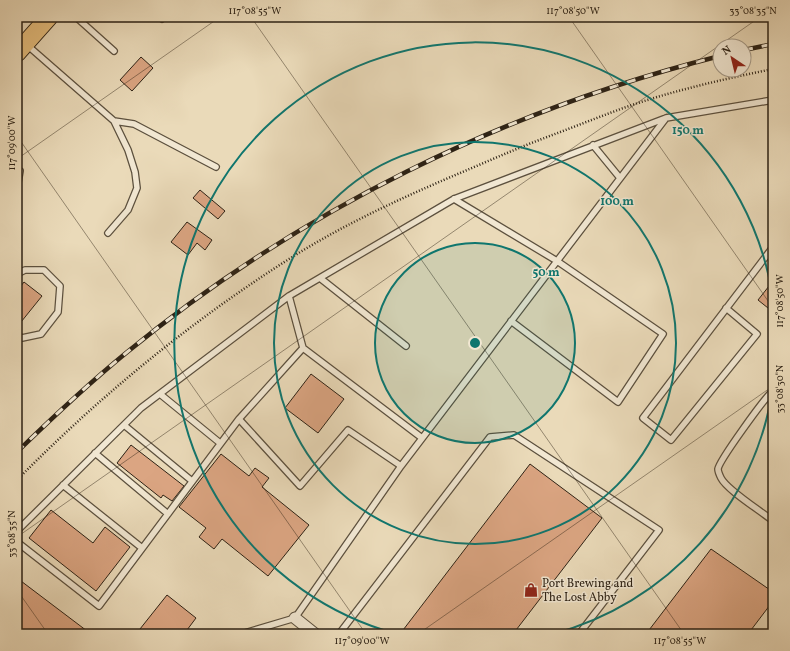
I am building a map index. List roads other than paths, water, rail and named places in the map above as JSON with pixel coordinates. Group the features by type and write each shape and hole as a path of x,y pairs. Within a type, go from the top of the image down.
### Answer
{"main road":[{"path":"21,48 49,17"}],"street":[{"path":"295,618 315,634"}],"lane":[{"path":"76,17 114,51"},
{"path":"21,48 114,121 128,150 135,172 137,188 128,210 108,233"},
{"path":"17,531 141,408 289,296 454,199 666,118 773,100"},
{"path":"241,634 295,618 401,466 666,118"},
{"path":"114,121 134,124 216,167"},
{"path":"593,145 620,178"},
{"path":"17,188 20,171"},
{"path":"454,199 557,261 663,334 618,402 511,321"},
{"path":"726,308 757,334 671,440 643,418 726,308 773,247"},
{"path":"17,274 25,270 44,270 60,286 58,312 40,334 22,338 17,335"},
{"path":"320,278 406,346"},
{"path":"289,296 303,348 422,438"},
{"path":"17,542 99,606 220,443 239,419 303,348"},
{"path":"773,391 738,436 718,469 720,478 729,488 773,520"},
{"path":"160,394 220,443"},
{"path":"239,419 300,486 348,430 401,466"},
{"path":"124,425 192,481"},
{"path":"339,634 490,438 514,436 659,530 579,634"},
{"path":"95,453 168,514"},
{"path":"63,485 142,548"}],"railway":[{"path":"752,48 773,44"},
{"path":"17,452 70,401 126,353 192,302 261,254 333,211 407,172 483,136 560,105 640,78 712,58"}],"place":[{"name":"Port Brewing and The Lost Abby","path":"531,590"}]}
